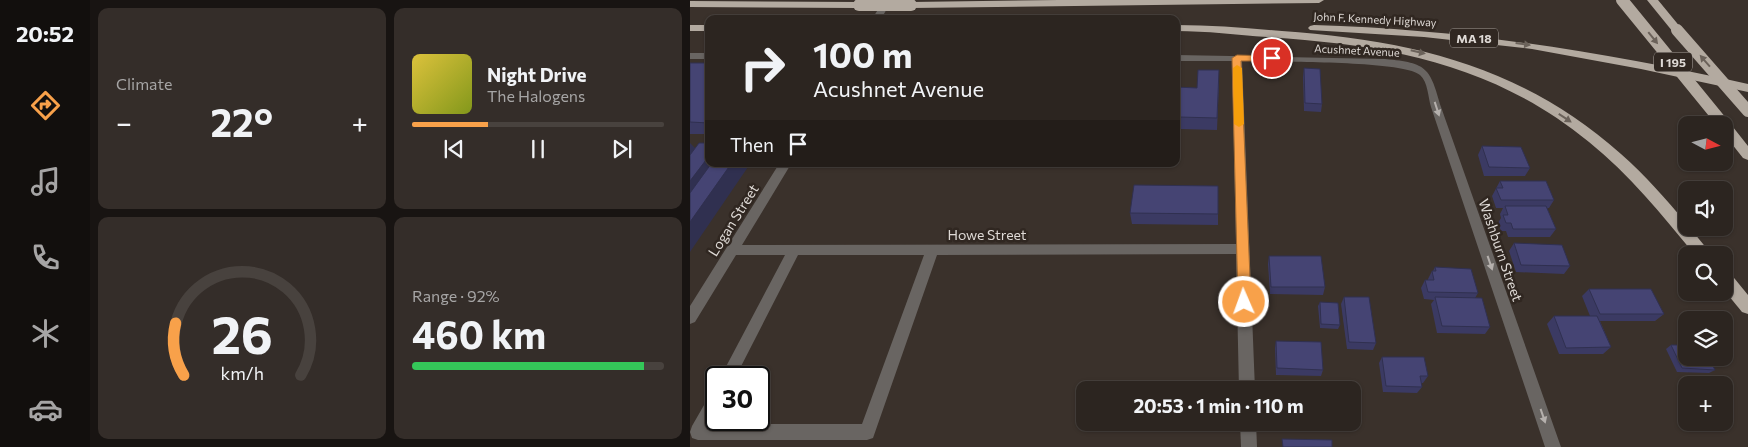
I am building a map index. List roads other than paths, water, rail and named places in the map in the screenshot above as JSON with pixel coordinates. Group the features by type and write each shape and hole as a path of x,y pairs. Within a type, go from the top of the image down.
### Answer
{"highway":[{"path":"690,3 726,0"},
{"name":"John F. Kennedy Highway","path":"690,3 911,5 1319,0"},
{"name":"I 195","path":"1622,0 1748,155"},
{"name":"I 195","path":"1652,0 1748,111"},
{"path":"690,28 705,28"},
{"name":"John F. Kennedy Highway","path":"1180,28 1352,29 1465,37 1618,60 1748,88"},
{"path":"1196,28 1376,44 1432,56 1483,74 1540,102 1576,125 1603,146 1640,180 1696,246"},
{"path":"1733,289 1748,307"}],"street":[{"path":"879,15 888,0"},
{"path":"690,56 705,56"},
{"name":"Acushnet Avenue","path":"1180,58 1377,62 1415,68"},
{"path":"1237,58 1247,381"},
{"name":"Washburn Street","path":"1415,68 1424,73 1429,80 1436,107 1554,447"},
{"name":"Logan Street","path":"690,318 783,167"},
{"name":"Howe Street","path":"732,250 1243,249"},
{"path":"733,366 794,250"},
{"path":"705,419 698,432 867,432 934,250"},
{"path":"1248,431 1249,447"}]}
